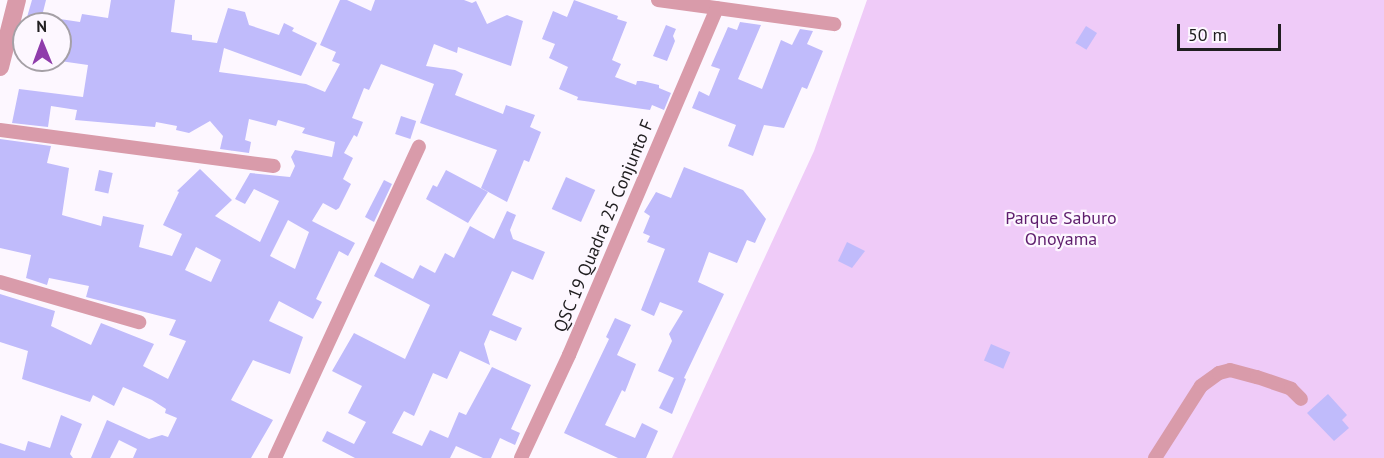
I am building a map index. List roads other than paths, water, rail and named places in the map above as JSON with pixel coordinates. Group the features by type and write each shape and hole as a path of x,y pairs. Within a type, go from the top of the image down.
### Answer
{"street":[{"path":"1,57 17,0"},
{"path":"658,0 834,24"},
{"name":"QSC 19 Quadra 25 Conjunto F","path":"521,458 569,355 717,8"},
{"path":"0,130 274,166"},
{"path":"275,458 419,147"},
{"path":"0,282 139,322"},
{"path":"1155,458 1200,386 1219,373 1230,370 1241,372 1291,389 1301,399"}],"park label":[{"name":"Parque Saburo Onoyama","path":"1061,229"}]}
